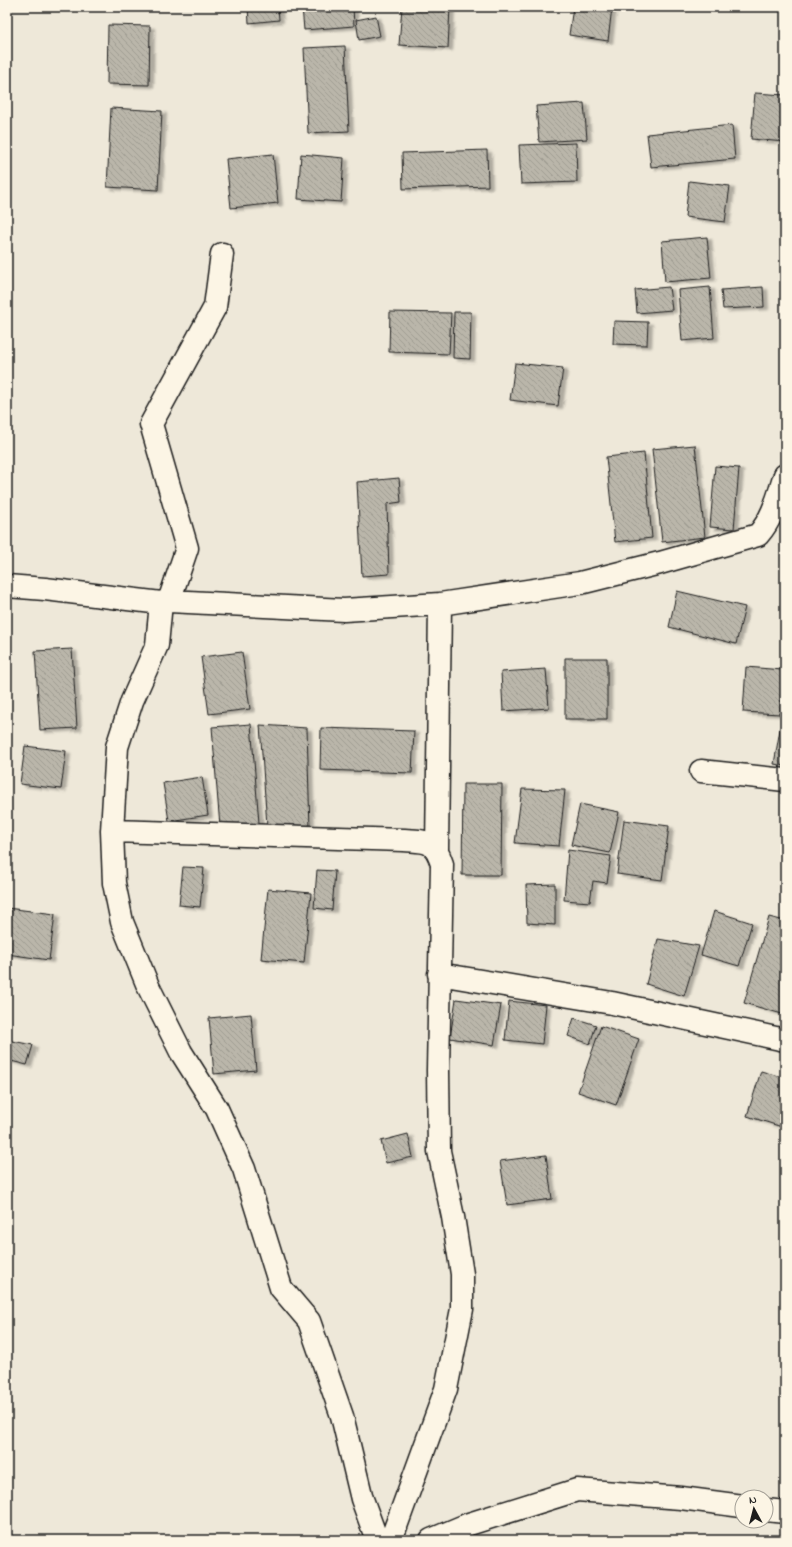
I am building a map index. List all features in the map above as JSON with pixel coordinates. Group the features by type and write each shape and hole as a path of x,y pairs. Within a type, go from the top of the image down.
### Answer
{"street":[{"path":"222,254 215,307 152,424 187,548 165,602 157,645 132,701 117,747 112,831 114,883 122,922 148,986 180,1052 217,1109 244,1169 281,1288 309,1321 342,1416 362,1499 377,1540"},
{"path":"7,586 165,602 344,610 440,604 580,583 660,563 758,535 778,518 785,476"},
{"path":"391,1540 446,1389 462,1309 462,1274 453,1217 439,1151 439,974 442,864 437,850 440,604"},
{"path":"701,771 785,780"},
{"path":"112,831 404,840 427,842 437,850"},
{"path":"439,974 612,1003 785,1040"},
{"path":"431,1540 469,1524 577,1490 681,1498 734,1505"},
{"path":"774,1511 785,1512"}],"building":[{"path":"248,7 278,7 279,20 249,23"},
{"path":"302,7 353,7 354,26 304,30"},
{"path":"402,7 450,7 448,48 399,45"},
{"path":"573,7 612,7 608,41 569,35"},
{"path":"376,16 380,36 359,40 356,20"},
{"path":"108,25 150,26 149,85 107,84"},
{"path":"345,46 349,131 308,133 304,48"},
{"path":"755,93 785,95 785,142 751,139"},
{"path":"584,103 587,139 539,142 536,106"},
{"path":"111,108 162,111 158,190 107,187"},
{"path":"732,125 735,159 651,167 647,134"},
{"path":"576,143 577,182 521,184 519,145"},
{"path":"487,150 488,186 403,189 402,153"},
{"path":"273,154 278,203 231,208 226,159"},
{"path":"301,154 344,158 341,202 298,199"},
{"path":"689,181 730,186 725,222 685,217"},
{"path":"707,237 711,278 665,282 662,241"},
{"path":"669,287 672,310 637,313 635,290"},
{"path":"710,287 714,338 682,341 678,290"},
{"path":"763,287 764,307 723,309 721,290"},
{"path":"390,312 451,313 449,354 389,352"},
{"path":"454,312 471,312 470,359 453,358"},
{"path":"614,321 648,322 647,345 613,344"},
{"path":"515,363 563,368 558,406 510,400"},
{"path":"695,445 705,537 662,542 652,449"},
{"path":"644,453 652,538 615,542 606,457"},
{"path":"715,466 739,468 734,529 710,527"},
{"path":"399,478 401,502 387,504 389,574 362,576 357,482"},
{"path":"677,591 745,607 736,644 669,627"},
{"path":"72,649 77,728 40,730 35,651"},
{"path":"242,652 250,709 209,714 201,657"},
{"path":"565,658 607,658 607,719 565,719"},
{"path":"746,667 783,670 780,714 743,712"},
{"path":"546,669 549,708 503,711 501,672"},
{"path":"783,712 785,712 785,766 774,764"},
{"path":"251,724 259,823 220,827 212,727"},
{"path":"260,725 307,728 310,829 267,826"},
{"path":"321,728 414,731 412,773 320,770"},
{"path":"25,746 66,751 61,789 20,784"},
{"path":"202,777 208,815 169,821 163,783"},
{"path":"463,784 502,784 501,875 462,875"},
{"path":"522,789 565,790 559,846 515,843"},
{"path":"580,804 619,812 610,853 571,845"},
{"path":"624,820 669,826 662,880 617,874"},
{"path":"568,850 611,856 607,883 593,881 590,902 564,900"},
{"path":"183,867 204,868 200,907 179,905"},
{"path":"317,870 335,871 332,910 314,908"},
{"path":"555,884 555,925 527,923 526,885"},
{"path":"268,889 311,893 304,963 261,959"},
{"path":"7,908 55,914 49,960 7,954"},
{"path":"714,911 752,923 739,966 701,955"},
{"path":"769,917 785,921 785,1003 782,1014 744,1003"},
{"path":"658,939 699,946 684,996 646,984"},
{"path":"456,999 501,1005 494,1045 450,1038"},
{"path":"509,1001 546,1005 542,1044 505,1040"},
{"path":"251,1014 256,1070 214,1074 209,1018"},
{"path":"574,1018 596,1025 590,1044 568,1036"},
{"path":"601,1026 639,1039 616,1105 578,1092"},
{"path":"7,1040 33,1045 27,1065 7,1060"},
{"path":"761,1071 785,1078 785,1117 782,1127 747,1116"},
{"path":"408,1134 413,1157 386,1163 381,1141"},
{"path":"546,1155 552,1199 507,1205 500,1161"}]}
